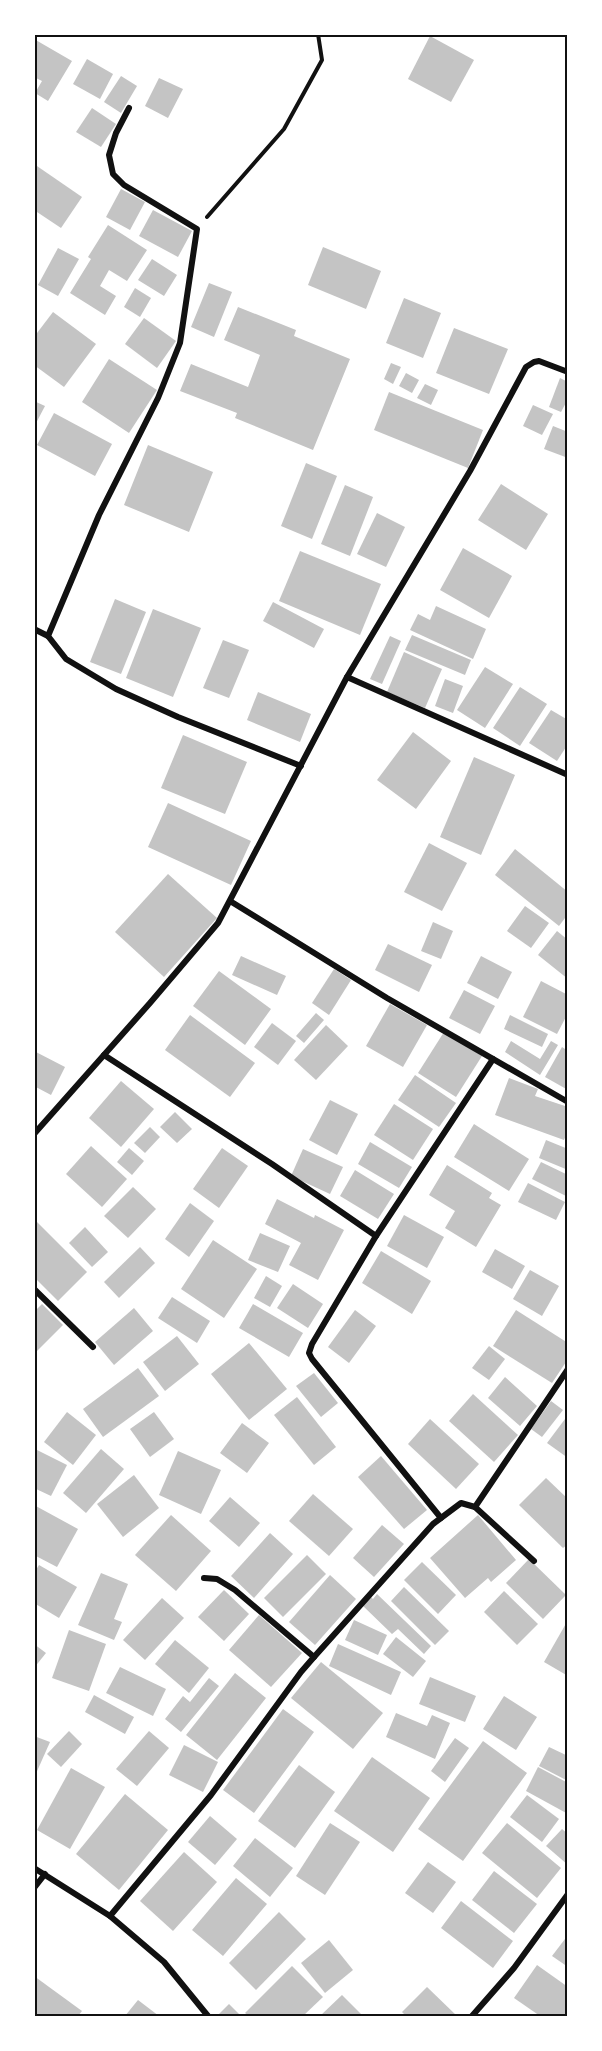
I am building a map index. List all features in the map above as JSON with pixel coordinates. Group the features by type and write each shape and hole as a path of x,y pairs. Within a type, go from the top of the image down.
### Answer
{"street":[{"path":"48,636 99,515 158,398 180,343 197,229 124,185 113,174 109,155 116,133 129,108"},
{"path":"34,1134 218,923 347,677 470,471 526,367 539,361 567,372"},
{"path":"34,629 48,636 66,659 116,689 178,717 301,766"},
{"path":"347,677 567,775"},
{"path":"230,900 387,998 567,1102"},
{"path":"104,1055 272,1164 376,1236"},
{"path":"441,1518 309,1353 312,1344 376,1236 494,1059"},
{"path":"34,1289 93,1347"},
{"path":"475,1507 567,1369"},
{"path":"110,1916 211,1795 301,1672 433,1524 461,1503 475,1507 534,1561"},
{"path":"204,1578 217,1579 235,1590 314,1657"},
{"path":"34,1868 110,1916 164,1962 208,2016"},
{"path":"34,1888 45,1874"},
{"path":"472,2016 514,1968 567,1894"}],"path":[{"path":"197,229 284,129 322,60 318,34"}],"building":[{"path":"430,36 474,60 451,102 408,79"},
{"path":"34,39 72,61 48,101 35,93 42,81 34,77"},
{"path":"87,59 113,74 100,99 73,84"},
{"path":"121,76 137,86 121,113 104,102"},
{"path":"159,78 183,89 168,118 145,106"},
{"path":"92,108 116,124 101,147 76,132"},
{"path":"34,164 82,197 61,228 34,210"},
{"path":"121,189 145,202 130,230 106,217"},
{"path":"153,210 192,231 178,257 139,236"},
{"path":"108,225 147,250 127,281 109,270 100,286 116,296 105,315 70,293 91,259 88,257"},
{"path":"323,247 381,271 366,309 308,285"},
{"path":"58,248 79,259 58,296 38,285"},
{"path":"152,259 177,275 164,296 138,280"},
{"path":"209,283 232,292 214,337 191,327"},
{"path":"135,288 151,298 140,317 124,307"},
{"path":"404,298 441,313 423,358 386,343"},
{"path":"238,307 296,330 294,336 350,359 313,450 235,418 237,413 180,391 191,364 248,387 260,355 224,340"},
{"path":"53,312 96,344 64,387 34,365 34,337"},
{"path":"144,318 176,341 157,368 125,344"},
{"path":"454,328 508,349 489,394 436,373"},
{"path":"109,359 157,390 129,433 82,402"},
{"path":"391,363 401,367 393,384 384,379"},
{"path":"406,373 419,380 412,393 399,386"},
{"path":"560,378 568,382 568,399 561,412 549,407"},
{"path":"425,384 438,390 431,405 417,398"},
{"path":"389,392 483,430 468,468 374,430"},
{"path":"34,401 45,406 34,427"},
{"path":"533,405 553,414 542,435 523,426"},
{"path":"54,413 112,444 95,476 37,445"},
{"path":"553,426 568,432 568,458 544,449"},
{"path":"148,445 213,472 189,532 124,505"},
{"path":"306,463 337,476 312,539 281,526"},
{"path":"501,484 548,514 526,550 478,520"},
{"path":"345,485 373,497 350,556 321,544"},
{"path":"377,513 405,527 386,567 357,554"},
{"path":"463,548 512,576 489,618 440,590"},
{"path":"300,551 381,584 360,635 279,601"},
{"path":"115,599 146,612 121,674 90,662"},
{"path":"273,602 324,629 314,648 263,621"},
{"path":"436,606 486,629 473,659 410,630 418,614 430,620"},
{"path":"153,609 201,628 173,697 126,678"},
{"path":"412,635 471,660 465,675 405,650"},
{"path":"390,636 401,641 382,684 370,679"},
{"path":"223,640 249,650 229,698 203,688"},
{"path":"404,652 442,669 425,708 387,692"},
{"path":"485,667 513,684 485,728 457,710"},
{"path":"445,679 463,686 453,713 435,706"},
{"path":"520,687 547,704 520,746 493,728"},
{"path":"258,692 311,714 300,742 247,720"},
{"path":"551,710 568,720 568,744 557,761 529,743"},
{"path":"413,732 451,761 416,809 377,780"},
{"path":"183,735 247,762 225,814 161,788"},
{"path":"474,757 515,775 481,855 440,837"},
{"path":"168,803 251,841 231,885 148,847"},
{"path":"429,843 467,863 442,911 404,892"},
{"path":"515,849 568,892 568,914 559,926 495,875"},
{"path":"168,874 217,918 164,977 115,932"},
{"path":"525,906 549,923 531,948 507,931"},
{"path":"433,922 453,931 441,959 421,951"},
{"path":"557,931 568,940 568,979 538,955"},
{"path":"388,944 432,965 419,992 375,970"},
{"path":"241,956 286,976 277,995 232,975"},
{"path":"481,956 512,972 498,999 467,983"},
{"path":"334,969 351,980 329,1015 312,1003"},
{"path":"219,971 271,1009 245,1045 193,1006"},
{"path":"541,981 568,995 568,1013 557,1034 523,1017"},
{"path":"464,990 495,1006 480,1034 449,1018"},
{"path":"390,1004 427,1025 403,1067 366,1046"},
{"path":"316,1013 324,1020 304,1043 296,1036"},
{"path":"190,1015 255,1063 230,1097 165,1050"},
{"path":"510,1015 548,1034 542,1047 504,1029"},
{"path":"272,1023 296,1041 278,1065 254,1047"},
{"path":"326,1025 348,1046 316,1080 294,1060"},
{"path":"444,1032 482,1056 456,1097 418,1073"},
{"path":"511,1041 540,1059 551,1041 558,1045 540,1075 505,1052"},
{"path":"562,1047 568,1051 568,1090 545,1077"},
{"path":"34,1051 65,1067 51,1095 34,1086"},
{"path":"415,1075 456,1103 439,1127 398,1100"},
{"path":"509,1078 538,1089 535,1096 568,1107 568,1131 564,1140 495,1115"},
{"path":"121,1081 154,1109 121,1147 89,1118"},
{"path":"330,1100 358,1114 337,1155 309,1140"},
{"path":"394,1104 433,1129 413,1160 374,1135"},
{"path":"175,1112 192,1129 177,1143 160,1127"},
{"path":"474,1124 529,1159 509,1191 454,1157"},
{"path":"150,1127 160,1137 145,1153 134,1143"},
{"path":"546,1140 568,1149 568,1170 539,1158"},
{"path":"370,1142 412,1167 399,1188 358,1164"},
{"path":"91,1146 127,1179 102,1207 66,1174"},
{"path":"129,1148 144,1161 132,1175 117,1162"},
{"path":"222,1148 248,1166 219,1208 193,1189"},
{"path":"303,1149 343,1167 330,1194 291,1176"},
{"path":"541,1162 568,1175 568,1197 532,1179"},
{"path":"447,1165 492,1193 489,1198 501,1205 476,1247 445,1228 455,1211 429,1195"},
{"path":"355,1170 394,1194 378,1219 340,1196"},
{"path":"528,1183 565,1202 556,1220 518,1202"},
{"path":"133,1187 156,1209 128,1238 104,1216"},
{"path":"277,1199 344,1230 318,1280 289,1265 301,1243 265,1224"},
{"path":"190,1203 214,1221 189,1257 165,1239"},
{"path":"404,1215 444,1237 427,1268 387,1246"},
{"path":"34,1219 87,1272 58,1301 34,1277"},
{"path":"85,1227 108,1252 92,1267 69,1243"},
{"path":"260,1233 290,1246 278,1272 248,1260"},
{"path":"213,1240 257,1269 224,1318 181,1289"},
{"path":"140,1247 155,1263 119,1298 104,1282"},
{"path":"495,1249 525,1266 512,1289 482,1272"},
{"path":"381,1251 431,1281 412,1314 362,1283"},
{"path":"530,1270 559,1286 542,1316 513,1299"},
{"path":"266,1276 282,1286 270,1307 254,1298"},
{"path":"293,1284 323,1304 308,1328 277,1308"},
{"path":"172,1297 210,1321 197,1343 158,1318"},
{"path":"42,1304 63,1325 34,1354 34,1312"},
{"path":"253,1304 303,1333 289,1357 239,1328"},
{"path":"134,1308 153,1331 114,1365 95,1342"},
{"path":"355,1310 376,1326 349,1363 328,1347"},
{"path":"516,1310 568,1343 568,1359 552,1383 493,1346"},
{"path":"177,1336 199,1364 165,1391 143,1362"},
{"path":"249,1343 287,1389 249,1420 211,1374"},
{"path":"489,1346 505,1359 489,1380 472,1368"},
{"path":"138,1368 159,1396 103,1437 83,1409"},
{"path":"314,1373 338,1403 321,1417 296,1386"},
{"path":"505,1377 537,1406 520,1426 488,1398"},
{"path":"473,1394 518,1435 494,1462 449,1421"},
{"path":"297,1397 336,1447 314,1465 274,1415"},
{"path":"551,1401 563,1410 542,1437 531,1429"},
{"path":"67,1412 96,1435 73,1465 44,1442"},
{"path":"154,1412 174,1439 150,1457 130,1429"},
{"path":"568,1415 568,1458 547,1443"},
{"path":"430,1419 479,1464 456,1489 408,1444"},
{"path":"242,1423 269,1443 247,1473 220,1453"},
{"path":"101,1449 124,1469 86,1513 63,1493"},
{"path":"37,1450 67,1465 51,1496 34,1488 34,1454"},
{"path":"178,1451 221,1470 201,1514 159,1495"},
{"path":"381,1456 427,1510 404,1529 358,1477"},
{"path":"134,1475 159,1508 123,1537 97,1504"},
{"path":"546,1478 568,1499 568,1544 563,1548 519,1505"},
{"path":"313,1494 353,1529 329,1556 289,1521"},
{"path":"230,1497 260,1523 239,1547 209,1521"},
{"path":"34,1505 78,1529 57,1567 34,1555"},
{"path":"171,1515 211,1551 176,1591 135,1555"},
{"path":"478,1515 516,1560 491,1582 488,1578 465,1598 430,1558"},
{"path":"382,1525 404,1544 374,1577 353,1558"},
{"path":"270,1533 293,1554 254,1598 231,1576"},
{"path":"307,1555 326,1574 283,1617 264,1598"},
{"path":"529,1559 566,1595 543,1619 506,1583"},
{"path":"422,1562 456,1595 438,1614 404,1580"},
{"path":"39,1565 77,1587 59,1618 34,1603 34,1573"},
{"path":"101,1573 128,1584 114,1619 122,1622 114,1640 78,1625"},
{"path":"330,1575 356,1599 315,1645 289,1622"},
{"path":"404,1587 449,1631 435,1645 391,1601"},
{"path":"224,1590 249,1614 224,1641 198,1617"},
{"path":"504,1591 538,1624 517,1645 484,1612"},
{"path":"377,1594 431,1646 424,1654 398,1629 392,1634 362,1605 370,1596 373,1599"},
{"path":"162,1598 184,1618 145,1660 123,1640"},
{"path":"259,1615 302,1653 271,1687 229,1650"},
{"path":"354,1620 387,1635 378,1655 345,1640"},
{"path":"568,1620 568,1676 544,1662"},
{"path":"69,1630 106,1644 89,1691 52,1678"},
{"path":"396,1637 426,1661 413,1677 383,1654"},
{"path":"175,1640 209,1668 189,1693 155,1664"},
{"path":"34,1644 46,1653 34,1668"},
{"path":"338,1644 401,1672 391,1695 329,1666"},
{"path":"321,1662 383,1713 353,1749 291,1698"},
{"path":"120,1667 166,1689 153,1716 106,1693"},
{"path":"235,1673 266,1698 217,1760 186,1735"},
{"path":"430,1677 476,1696 465,1722 419,1704"},
{"path":"209,1678 219,1686 181,1732 165,1719 183,1696 190,1702"},
{"path":"94,1695 134,1717 125,1734 85,1712"},
{"path":"504,1696 537,1717 516,1750 483,1729"},
{"path":"283,1709 314,1732 254,1813 223,1790"},
{"path":"396,1713 427,1726 432,1715 450,1723 435,1759 386,1737"},
{"path":"69,1731 82,1744 61,1767 47,1754"},
{"path":"149,1731 169,1748 137,1786 116,1769"},
{"path":"34,1736 50,1742 34,1778"},
{"path":"455,1738 469,1748 445,1782 431,1771"},
{"path":"483,1741 527,1773 463,1861 418,1829"},
{"path":"184,1745 218,1762 203,1792 169,1775"},
{"path":"549,1747 568,1756 568,1781 539,1766"},
{"path":"372,1757 430,1798 393,1852 334,1811"},
{"path":"299,1765 335,1792 295,1848 258,1821"},
{"path":"538,1767 568,1783 568,1814 526,1791"},
{"path":"71,1768 105,1787 70,1849 37,1830"},
{"path":"125,1794 168,1830 119,1890 76,1854"},
{"path":"527,1795 559,1819 542,1842 510,1817"},
{"path":"210,1816 237,1839 215,1865 188,1842"},
{"path":"330,1823 360,1842 325,1895 296,1876"},
{"path":"507,1823 561,1868 537,1898 482,1853"},
{"path":"562,1829 568,1834 568,1865 546,1846"},
{"path":"255,1838 293,1868 270,1897 233,1866"},
{"path":"184,1852 217,1882 173,1931 140,1901"},
{"path":"428,1862 456,1882 433,1913 405,1893"},
{"path":"494,1871 537,1904 514,1933 472,1900"},
{"path":"236,1878 267,1904 223,1956 192,1930"},
{"path":"461,1901 513,1941 493,1968 441,1928"},
{"path":"279,1912 306,1939 256,1990 229,1963"},
{"path":"568,1935 568,1967 552,1956"},
{"path":"329,1940 353,1970 325,1993 301,1963"},
{"path":"537,1965 568,1987 568,2016 540,2016 514,1998"},
{"path":"292,1966 323,1997 303,2016 249,2016 245,2013"},
{"path":"34,1976 82,2011 78,2016 34,2016"},
{"path":"427,1987 457,2016 406,2016 402,2012"},
{"path":"342,1995 363,2016 320,2016"},
{"path":"138,2000 159,2016 125,2016"},
{"path":"229,2004 241,2016 218,2015"}]}
